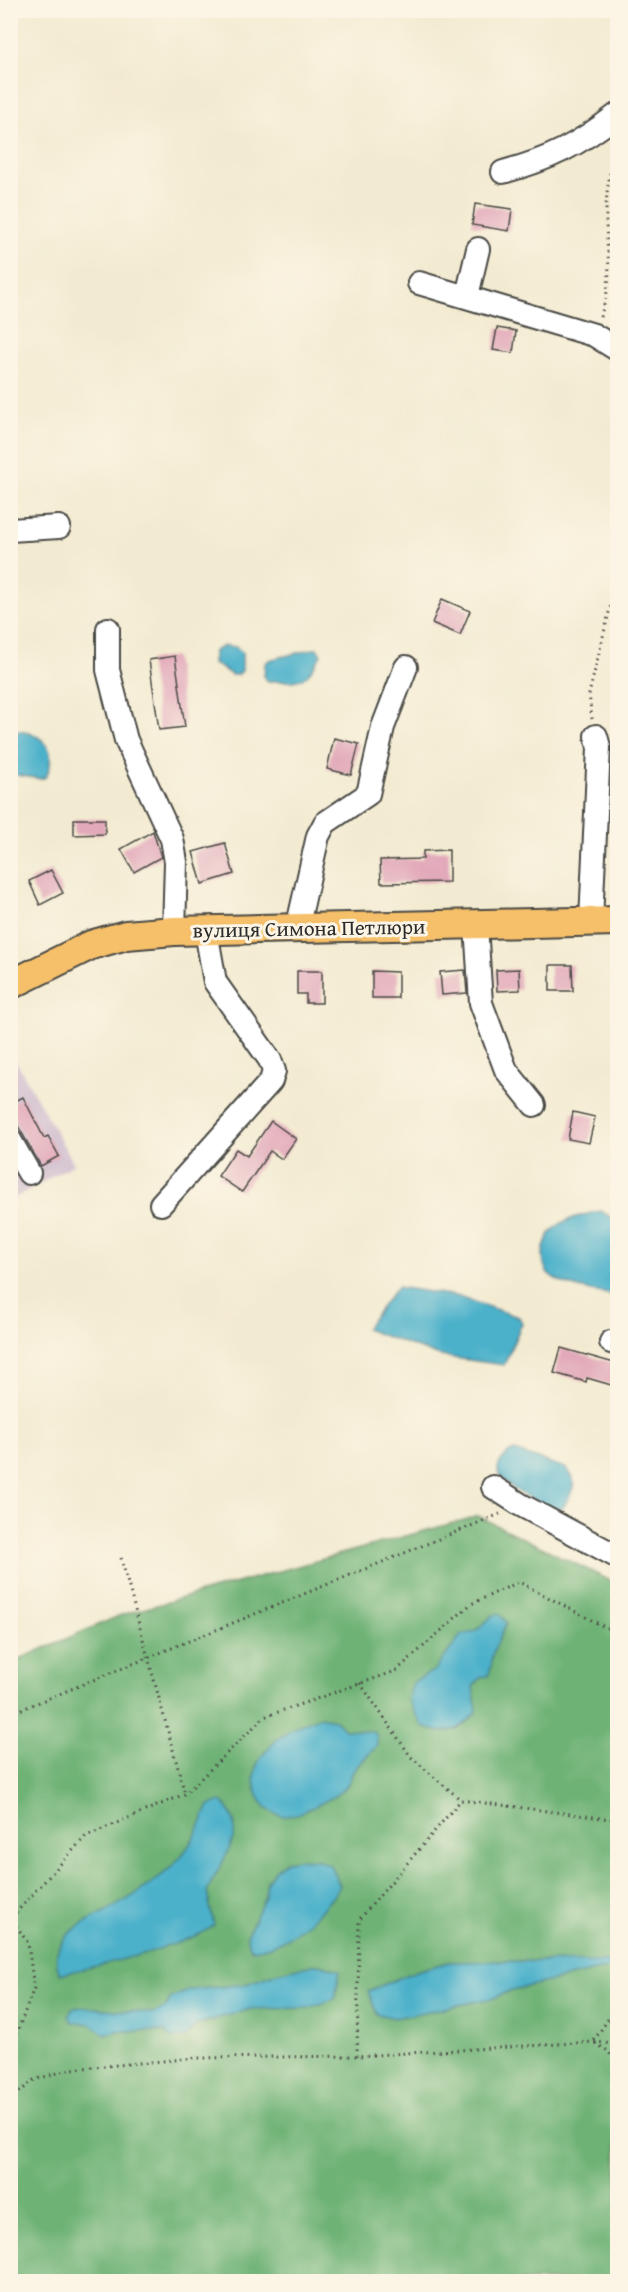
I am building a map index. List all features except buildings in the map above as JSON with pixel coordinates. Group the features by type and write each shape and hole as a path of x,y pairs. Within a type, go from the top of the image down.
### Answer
{"main road":[{"name":"вулиця Симона Петлюри","path":"10,985 91,945 126,935 174,931 604,921"}],"lane":[{"path":"503,172 548,159 618,114"},
{"path":"467,297 478,249"},
{"path":"419,283 594,335 618,350"},
{"path":"10,530 59,527"},
{"path":"108,629 108,670 126,740 172,838 176,862 174,931"},
{"path":"297,929 318,836 325,823 368,794 383,727 406,667"},
{"path":"596,736 599,747 604,921"},
{"path":"476,924 481,1003 506,1070 534,1105"},
{"path":"161,1204 271,1081 274,1071 270,1060 215,982 206,931"},
{"path":"10,1140 29,1173"},
{"path":"493,1487 521,1505 618,1557"}],"path":[{"path":"594,335 608,297 610,279 606,208 607,180 618,136"},
{"path":"596,736 588,704 589,694 612,600 618,596"},
{"path":"10,1714 521,1505"},
{"path":"121,1558 185,1794"},
{"path":"10,2051 34,1988 28,1943 10,1918 86,1836 185,1794 264,1717 396,1671 471,1604 519,1582 618,1634"},
{"path":"360,1683 411,1757 461,1800 618,1820"},
{"path":"357,2056 359,1920 461,1800"},
{"path":"593,2042 618,2004"},
{"path":"593,2042 608,2051 618,2065"},
{"path":"10,2100 34,2080 71,2069 197,2058 357,2056 593,2042 618,2044"}],"shaded area":[{"path":"10,1051 74,1164 11,1200 10,1200"}],"green space":[{"path":"478,1516 617,1584 617,2281 11,2281 10,1663 121,1615"}],"water":[{"path":"224,646 236,647 242,652 242,671 238,675 232,675 213,663 214,651"},
{"path":"317,648 321,655 306,676 295,681 268,681 264,677 265,664 269,660"},
{"path":"18,731 35,736 47,745 50,759 46,777 41,779 11,774 11,732"},
{"path":"601,1211 617,1221 617,1296 582,1289 557,1280 546,1271 544,1263 545,1243 556,1227 571,1219"},
{"path":"397,1287 456,1296 519,1317 522,1323 504,1365 440,1356 365,1329"},
{"path":"515,1451 565,1468 570,1473 574,1482 573,1487 563,1508 556,1511 522,1494 505,1481 498,1467 508,1453"},
{"path":"499,1614 506,1622 493,1652 488,1676 481,1677 473,1687 477,1711 459,1728 445,1732 422,1726 408,1700 413,1682 435,1670 461,1635 476,1631 493,1615"},
{"path":"319,1717 335,1720 344,1729 373,1732 377,1735 377,1745 355,1768 348,1784 340,1792 296,1814 283,1816 276,1814 263,1804 255,1786 255,1773 260,1760 268,1748 292,1729"},
{"path":"221,1801 230,1812 234,1823 234,1834 231,1846 207,1892 214,1925 186,1940 165,1947 60,1974 56,1960 59,1948 66,1937 76,1928 126,1900 163,1874 190,1844 209,1805"},
{"path":"318,1860 330,1865 340,1886 313,1918 290,1936 265,1948 252,1950 248,1945 247,1936 265,1896 267,1881 286,1861"},
{"path":"449,1962 617,1962 618,1966 512,1990 494,1998 395,2018 377,2014 368,1991 416,1971"},
{"path":"318,1964 340,1970 335,1999 308,2008 251,2009 198,2024 186,2037 171,2039 165,2031 118,2031 104,2034 91,2024 72,2022 69,2015 72,2008 80,2007 153,2013 165,2008 171,1998 190,1990 246,1984 280,1972"}]}
